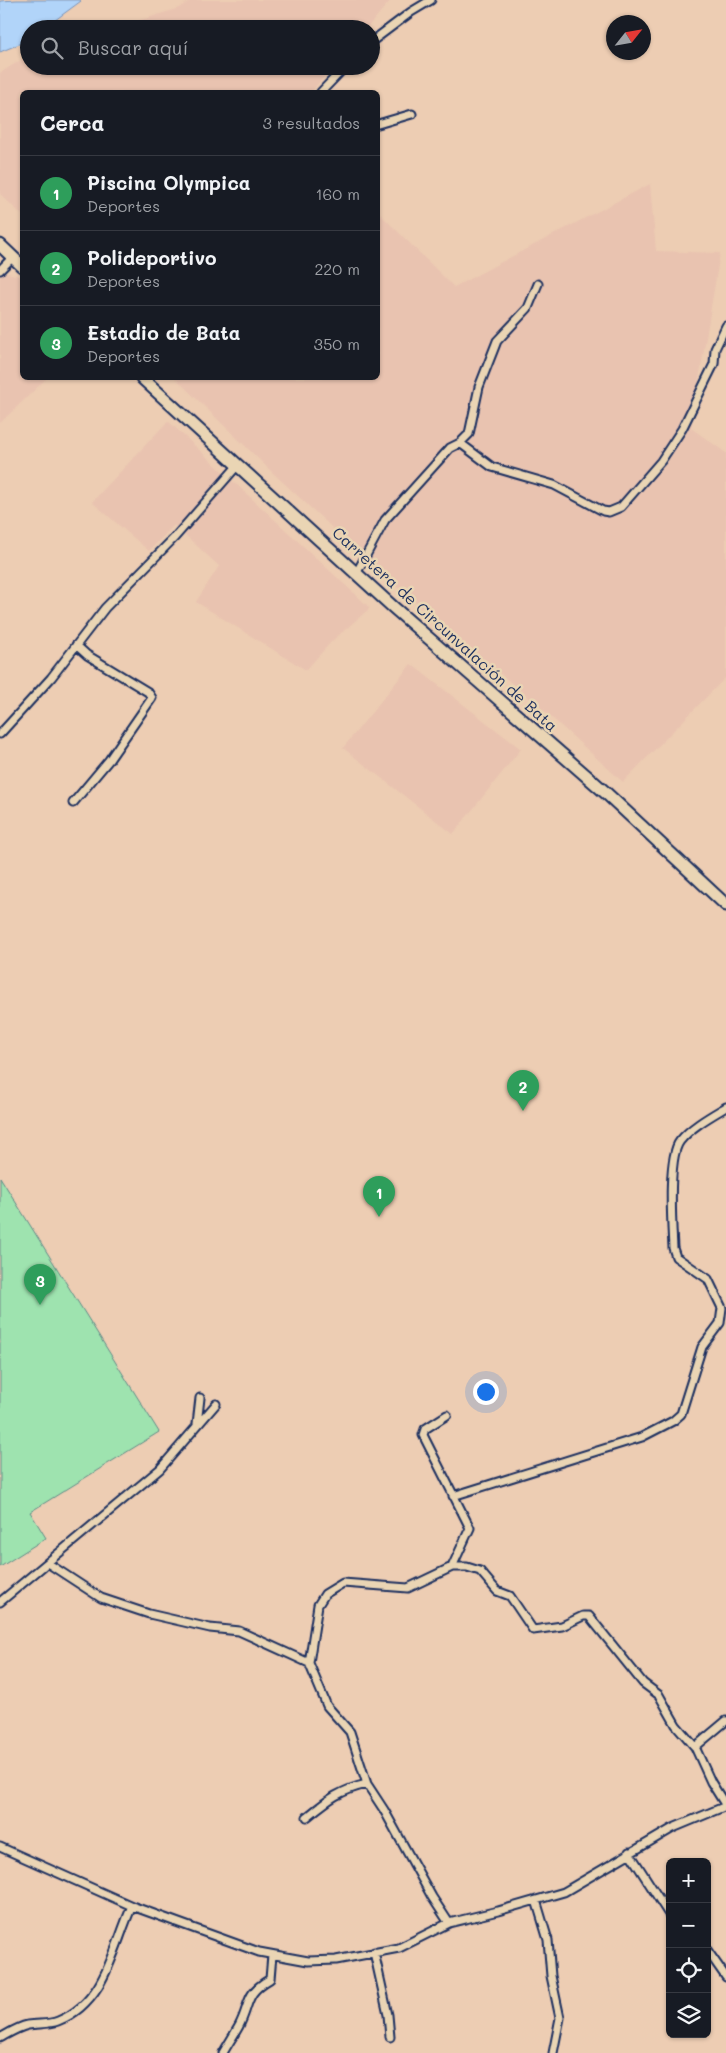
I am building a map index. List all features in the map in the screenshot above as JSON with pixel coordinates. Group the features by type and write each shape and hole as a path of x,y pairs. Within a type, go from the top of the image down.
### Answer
{"main road":[{"path":"0,245 20,264"},
{"name":"Carretera de Circunvalación de Bata","path":"144,380 356,574 584,774 726,905"}],"street":[{"path":"380,35 411,12 431,0"},
{"path":"323,90 337,75"},
{"path":"380,123 412,114"},
{"path":"0,270 13,257"},
{"path":"356,574 385,520 450,448 460,443 469,434 481,381 497,341 528,308 538,284"},
{"path":"460,443 492,467 554,485 603,511 615,510 621,507 660,461 682,429 714,364 715,349 726,326"},
{"path":"0,734 51,678 105,608 175,538 238,465"},
{"path":"72,803 109,760 152,698 148,692 87,654 76,645"},
{"path":"453,1496 642,1437 673,1422 681,1414 702,1347 720,1323 722,1316 719,1299 708,1279 676,1258 673,1248 673,1162 679,1142 709,1117 726,1107"},
{"path":"197,1424 200,1398"},
{"path":"0,1602 49,1564 160,1469 178,1451 197,1424 216,1404"},
{"path":"447,1415 425,1429 423,1435 470,1531 452,1567"},
{"path":"49,1564 102,1598 149,1614 210,1628 239,1631 309,1663"},
{"path":"0,1847 132,1906 223,1940 272,1955 308,1961 336,1960 405,1946 449,1923 568,1890 629,1852 673,1828 726,1806 711,1782 695,1747 676,1726 659,1695 643,1683 589,1616 583,1616 562,1626 533,1630 510,1596 497,1591 480,1571 467,1567 452,1567 408,1588 343,1583 333,1587 325,1594 318,1605 309,1663 328,1706 350,1732 367,1784 449,1923"},
{"path":"695,1747 726,1721"},
{"path":"307,1817 336,1794 347,1788 367,1784"},
{"path":"629,1852 666,1910"},
{"path":"536,1900 548,1940 551,1976 560,2018 553,2053"},
{"path":"0,2038 27,2025 56,2022 74,2013 87,2002 105,1978 132,1906"},
{"path":"374,1952 388,2016 390,2037"},
{"path":"223,2053 240,2024 246,2003 257,1986 270,1979 272,1955"},
{"path":"711,1956 726,1977"}],"shaded area":[{"path":"191,0 391,0 374,20 141,20 179,8"},
{"path":"20,61 20,75 325,75 313,90 20,90 20,213 0,194 0,73"},
{"path":"650,184 656,251 720,253 691,428 726,453 726,677 623,782 540,707 388,579 274,474 177,380 380,380 380,214 454,287"},
{"path":"0,271 20,277 20,380 45,380 0,423"},
{"path":"168,421 370,608 331,642 306,670 196,602 219,566 174,525 149,551 92,502"},
{"path":"411,664 521,749 453,834 343,748"}],"green space":[{"path":"0,1177 159,1432 30,1512 46,1538 0,1567"}],"water":[{"path":"0,1 81,1 55,20 20,20 20,44 0,52"}],"place":[{"name":"Polideportivo","path":"523,1111"},
{"name":"Piscina Olympica","path":"379,1217"},
{"name":"Estadio de Bata","path":"40,1305"}]}
